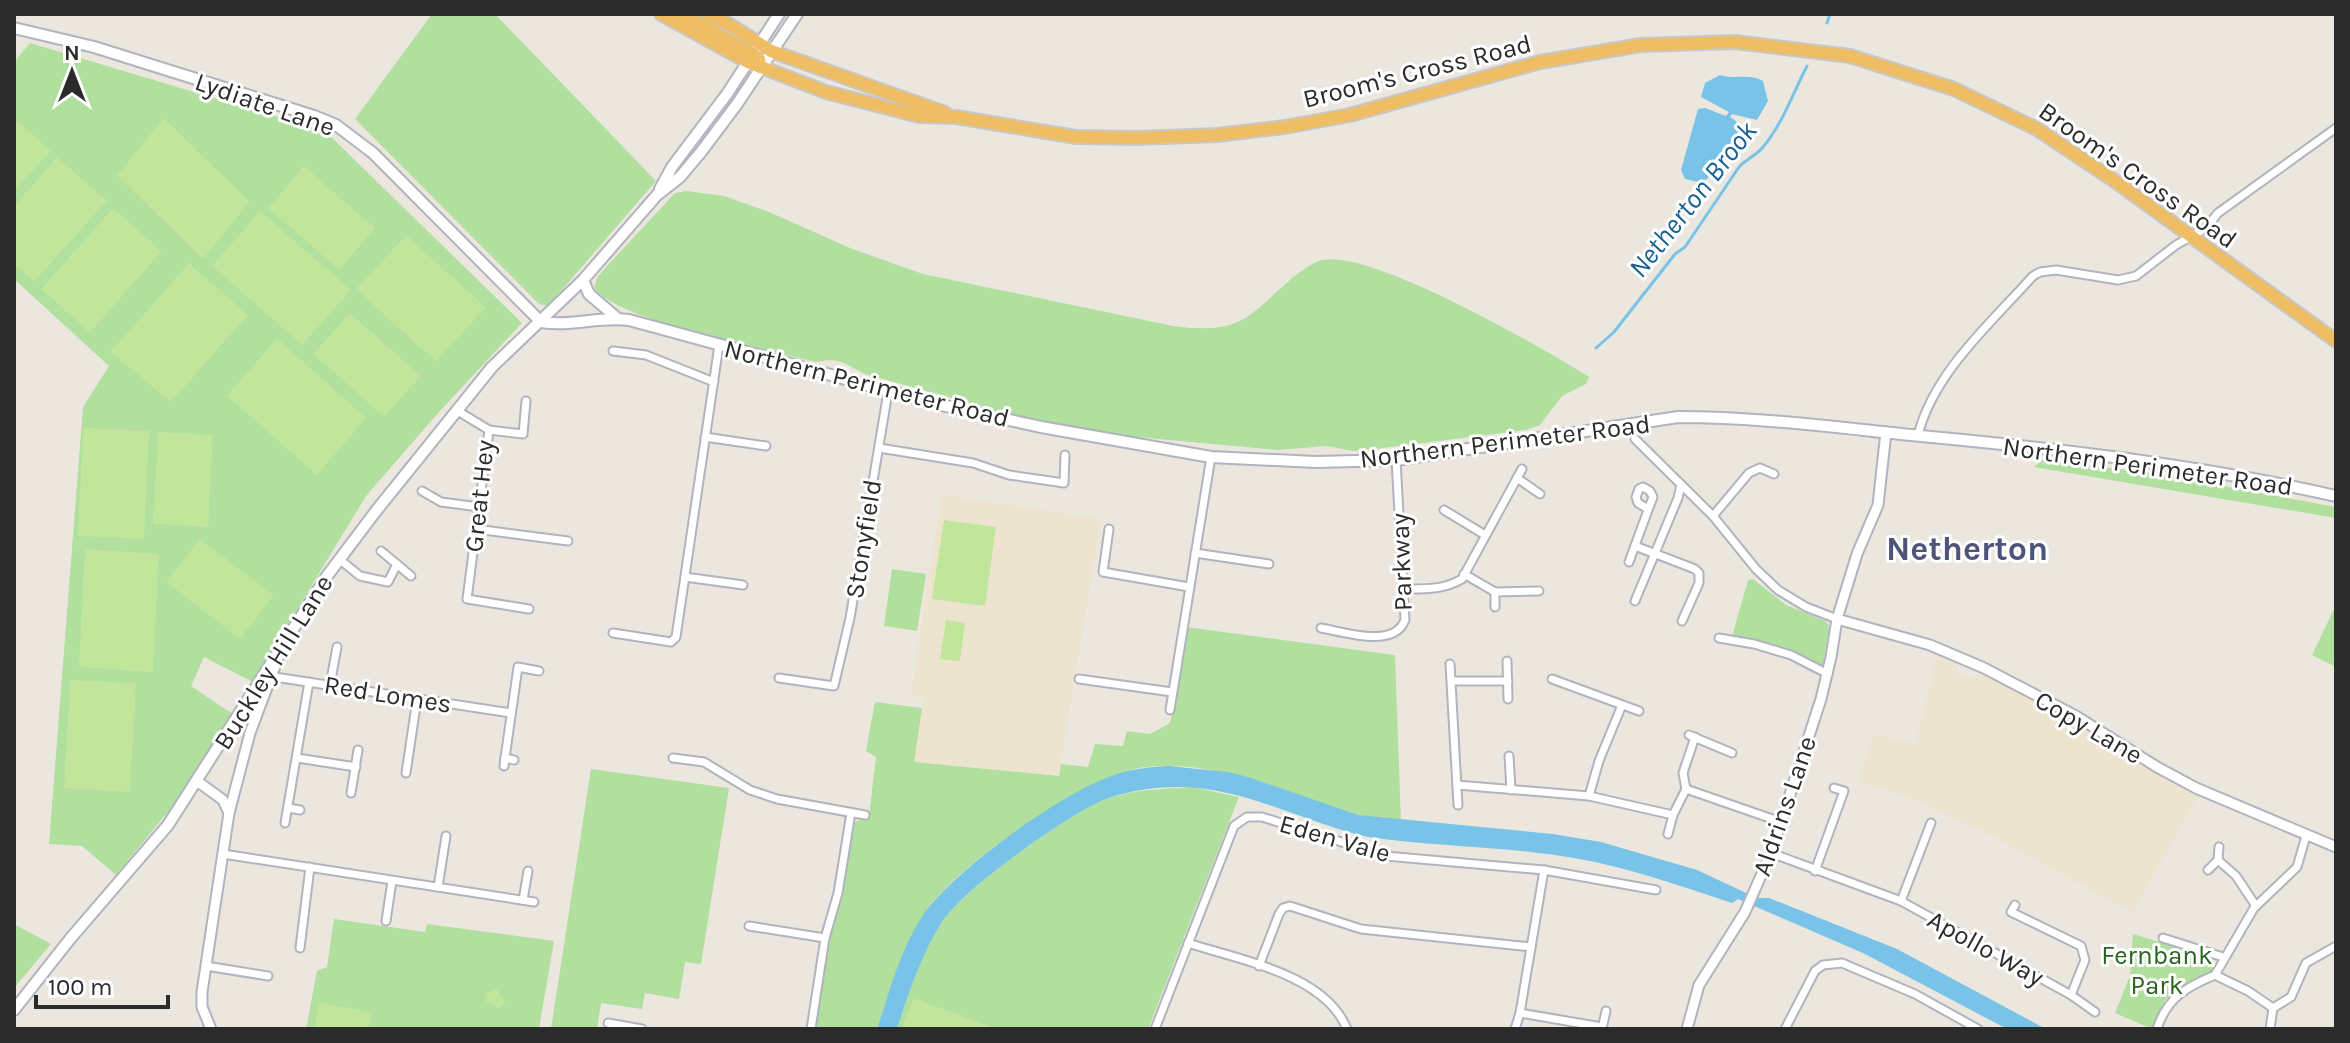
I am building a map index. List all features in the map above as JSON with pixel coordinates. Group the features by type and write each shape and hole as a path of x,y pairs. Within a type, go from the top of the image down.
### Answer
{"highway":[{"name":"Broom's Cross Road","path":"661,14 757,53 956,117"},
{"path":"682,14 757,53"},
{"name":"Broom's Cross Road","path":"707,14 730,25 757,53 760,67 826,92 919,116 956,117 1076,137 1217,135 1350,115 1540,62 1641,45 1735,42 1850,56 1921,77 1978,99 2037,129 2073,151 2336,341"}],"main road":[{"path":"657,195 672,167 757,53 779,14"},
{"path":"757,53 797,14"},
{"name":"Lydiate Lane","path":"14,28 94,47 336,125 373,153 541,322"},
{"path":"657,195 680,177 737,104 760,67 757,53"},
{"name":"Buckley Hill Lane","path":"14,1010 70,939 156,841 269,676 339,559 456,410 492,367 583,280 657,195"},
{"path":"583,280 589,294 617,318"},
{"name":"Northern Perimeter Road","path":"541,322 566,324 617,318 642,323 888,392 1041,427 1211,457 1316,462 1396,460 1678,417 1800,422 2038,447 2177,466 2336,496"}],"street":[{"path":"1918,435 1922,419 1951,369 2040,272 2056,270 2126,280 2136,276 2176,245 2206,228 2218,213 2336,128"},
{"path":"613,633 671,642 676,637 719,345"},
{"path":"613,351 646,355 714,382"},
{"name":"Stonyfield","path":"779,678 834,686 850,618 888,392"},
{"path":"489,430 523,434 526,401"},
{"name":"Great Hey","path":"456,410 489,430 467,599 529,609"},
{"name":"Aldrins Lane","path":"1687,1029 1699,985 1745,912 1771,853 1821,699 1837,619 1857,554 1878,505 1886,432"},
{"path":"705,437 766,446"},
{"path":"1635,439 1713,516 1756,569 1778,590 1806,607 1837,619"},
{"path":"879,448 973,463 1009,475 1064,483 1065,455"},
{"path":"1170,710 1211,457"},
{"name":"Parkway","path":"1321,628 1372,637 1390,635 1402,628 1405,620 1404,589 1396,460"},
{"path":"1713,516 1749,473 1760,468 1774,474"},
{"path":"1404,589 1450,586 1462,579 1522,469"},
{"path":"1517,478 1540,494"},
{"path":"1635,601 1681,485"},
{"path":"422,491 434,499 447,498 479,507"},
{"path":"1629,562 1648,509"},
{"path":"1444,510 1485,535"},
{"path":"476,529 568,541"},
{"path":"1109,529 1103,572 1189,587"},
{"path":"1635,546 1699,573 1699,583 1682,621"},
{"path":"381,551 411,576"},
{"path":"1195,553 1269,564"},
{"path":"339,559 360,576 388,582 397,564"},
{"path":"1464,574 1495,592 1539,591"},
{"path":"685,577 743,585"},
{"path":"1495,592 1495,607"},
{"name":"Copy Lane","path":"1837,619 1930,645 1984,668 2076,716 2183,781 2336,847"},
{"path":"1719,638 1791,655 1828,674"},
{"path":"330,685 337,647"},
{"path":"1507,661 1508,699"},
{"path":"1450,664 1458,805"},
{"path":"514,760 504,762 518,667 539,671"},
{"path":"211,1029 202,1007 229,813 269,676"},
{"name":"Red Lomes","path":"269,676 511,713"},
{"path":"1079,679 1172,692"},
{"path":"1552,679 1639,711"},
{"path":"1452,681 1508,681"},
{"path":"285,823 309,682"},
{"path":"406,773 417,699"},
{"path":"1589,796 1599,761 1622,705"},
{"path":"1668,834 1673,815 1686,789 1683,773 1692,736 1732,753"},
{"path":"351,793 358,750"},
{"path":"1509,756 1511,790"},
{"path":"297,758 356,767"},
{"path":"673,758 704,762 750,790 777,799 865,815"},
{"path":"197,781 223,800 229,813"},
{"path":"1457,785 1589,796 1673,815"},
{"path":"1815,871 1844,791 1834,788"},
{"path":"1686,789 1781,822"},
{"path":"288,808 300,810"},
{"path":"811,1029 825,938 838,893 851,813"},
{"name":"Eden Vale","path":"1155,1029 1234,826 1247,817 1262,817 1386,856 1544,870 1656,890"},
{"name":"Apollo Way","path":"1901,901 1931,823"},
{"path":"438,887 446,836"},
{"path":"2157,1029 2168,1004 2177,993 2215,975 2256,906 2297,867 2306,836"},
{"path":"2208,870 2218,860 2219,847"},
{"name":"Apollo Way","path":"1771,853 1901,901 2071,995 2095,1012"},
{"path":"223,854 534,902"},
{"path":"2218,860 2236,876 2256,906"},
{"path":"300,948 310,867"},
{"path":"1515,1029 1544,870"},
{"path":"523,900 528,871"},
{"path":"386,921 392,881"},
{"name":"Apollo Way","path":"2015,905 2011,912 2081,946 2085,954 2071,995"},
{"path":"1259,966 1279,914 1283,908 1290,906 1361,929 1531,947"},
{"path":"749,926 825,938"},
{"path":"2163,938 2223,957"},
{"path":"1188,943 1259,966 1316,990 1335,1008 1347,1029"},
{"path":"2273,1008 2291,997 2306,963 2336,946"},
{"path":"1785,1029 1815,971 1823,965 1842,963 1915,994 1978,1029"},
{"path":"206,966 268,976"},
{"path":"2215,975 2248,991 2273,1008"},
{"path":"2270,1029 2273,1008"},
{"path":"1520,1013 1602,1028 1606,1011"},
{"path":"608,1023 642,1029"}],"shaded area":[{"path":"941,494 1101,519 1059,776 913,762 924,697 911,694"},
{"path":"1937,654 1954,661 1956,674 1974,679 1978,673 2022,694 2199,795 2132,913 1993,836 1927,805 1859,780 1873,734 1916,743"}],"green space":[{"path":"432,14 495,14 656,181 548,306 539,304 355,119"},
{"path":"30,43 325,131 522,323 366,496 253,682 204,657 191,686 234,715 176,802 116,875 82,846 49,844 83,407 109,366 14,279 14,62"},
{"path":"14,118 51,151 14,191"},
{"path":"164,118 250,202 203,259 117,175"},
{"path":"57,157 107,201 34,282 14,264 14,206"},
{"path":"304,166 375,228 339,270 268,208"},
{"path":"687,191 724,196 850,248 923,274 1173,326 1227,326 1251,314 1310,265 1322,260 1346,261 1378,270 1457,304 1589,377 1586,384 1562,396 1540,425 1526,430 1353,451 1327,446 1277,450 1105,434 1032,420 865,374 842,362 815,362 663,323 632,312 594,288 597,278 607,266 675,193"},
{"path":"113,208 162,251 90,333 41,289"},
{"path":"260,211 351,290 302,345 212,266"},
{"path":"406,235 486,307 436,362 356,289"},
{"path":"189,263 248,315 171,402 110,352"},
{"path":"350,313 421,376 384,417 313,354"},
{"path":"277,338 366,418 317,475 227,396"},
{"path":"83,428 149,431 144,539 78,536"},
{"path":"158,432 213,435 208,527 153,524"},
{"path":"2043,460 2160,474 2336,507 2336,518 2034,467"},
{"path":"944,520 996,527 985,606 932,599"},
{"path":"200,539 274,595 240,639 166,582"},
{"path":"85,549 159,554 153,672 79,667"},
{"path":"892,569 926,574 917,631 884,626"},
{"path":"1753,579 1786,605 1829,625 1823,667 1790,652 1731,640 1748,580"},
{"path":"2336,605 2336,667 2312,655"},
{"path":"946,620 965,623 960,661 940,659"},
{"path":"1186,627 1395,655 1401,821 1363,816 1209,770 1155,766 1112,777 1053,807 1022,827 991,849 942,892 926,911 910,939 877,1029 815,1029 828,937 842,894 854,823 869,816 876,757 866,751 875,702 922,708 914,762 1059,776 1061,764 1088,767 1095,744 1123,746 1127,731 1150,734 1170,723"},
{"path":"70,680 136,683 130,792 64,788"},
{"path":"591,769 729,788 701,964 685,962 679,999 645,993 642,1009 601,1003 597,1029 551,1029"},
{"path":"1193,787 1239,797 1148,1029 897,1029 922,960 942,922 953,908 994,872 1092,805 1140,791"},
{"path":"334,919 425,932 427,924 554,941 539,1029 306,1029 317,971 327,967"},
{"path":"14,924 51,944 14,988"},
{"name":"Fernbank Park","path":"2133,934 2209,957 2213,964 2213,971 2175,991 2165,1000 2152,1029 2115,1013 2130,976"},
{"path":"496,988 505,1002 499,1008 486,1002 486,993"},
{"path":"913,998 998,1029 902,1029"},
{"path":"319,1002 372,1013 368,1029 314,1029"}],"water":[{"path":"1720,75 1752,77 1763,81 1768,101 1757,120 1732,114 1730,117 1747,129 1707,179 1698,182 1685,179 1681,170 1698,109 1705,108 1726,116 1729,112 1701,97 1705,83"},
{"path":"1169,766 1248,777 1358,815 1553,834 1601,842 1697,870 1757,898 1769,898 1897,949 2046,1029 2007,1029 1865,954 1738,899 1732,903 1634,872 1574,858 1368,837 1241,796 1174,787 1136,791 1101,801 1040,838 992,873 942,922 922,961 897,1029 877,1029 896,970 915,928 958,877 1008,836 1088,786 1124,772"}],"waterway":[{"name":"Netherton Brook","path":"1827,23 1830,14"},
{"name":"Netherton Brook","path":"1596,348 1614,332 1675,254 1685,247 1739,167 1761,150 1770,138 1807,66"}],"district":[{"name":"Netherton","path":"1967,548"}]}
